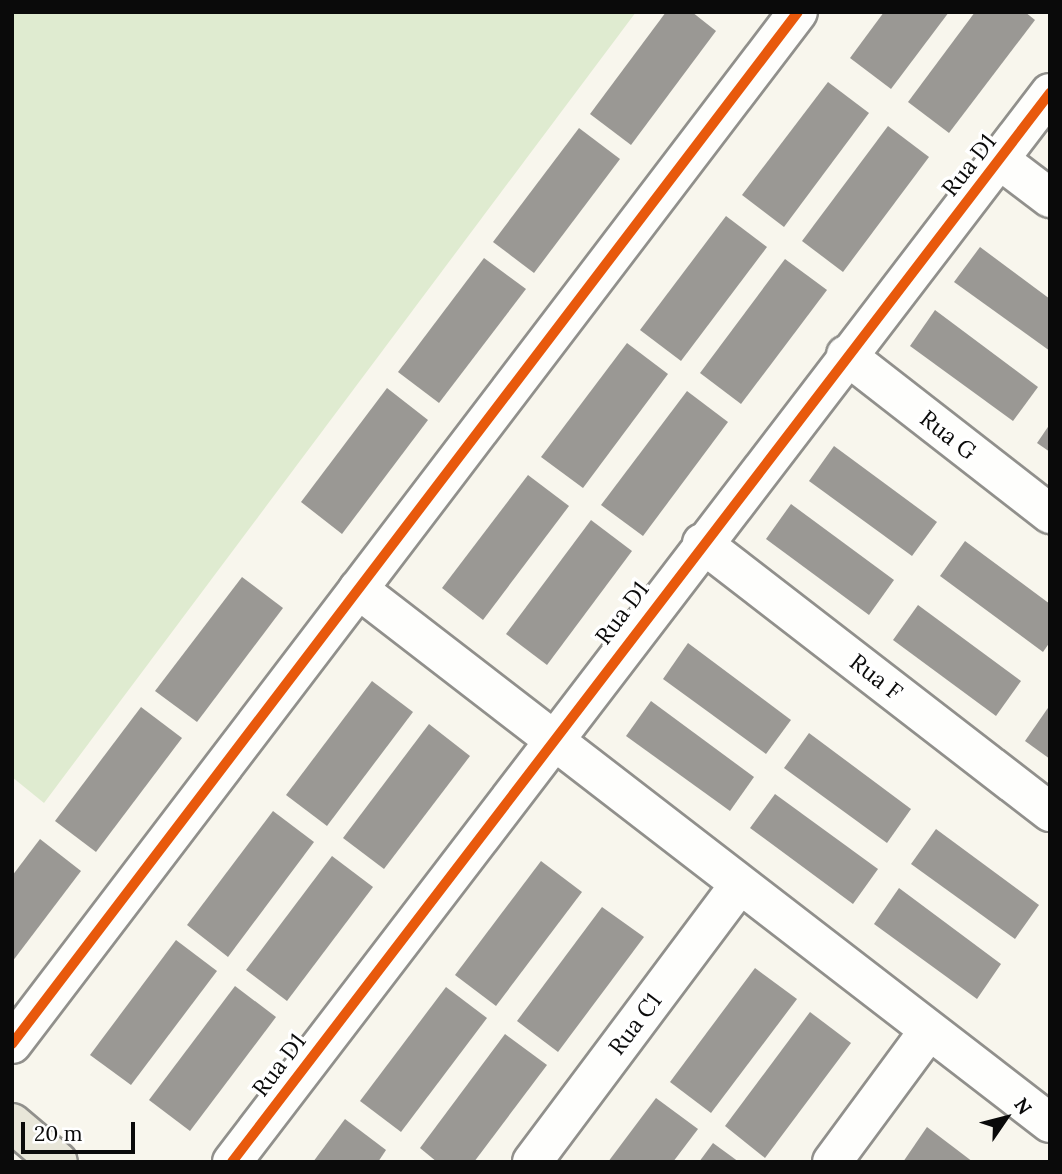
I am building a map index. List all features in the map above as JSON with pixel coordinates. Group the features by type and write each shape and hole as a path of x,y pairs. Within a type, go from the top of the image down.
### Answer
{"main road":[{"path":"12,1123 58,1162"}],"street":[{"path":"12,1044 798,12"},
{"name":"Rua D1","path":"232,1162 702,542 1050,93"},
{"path":"1000,160 1050,198"},
{"name":"Rua G","path":"846,355 1050,514"},
{"name":"Rua F","path":"702,542 1050,812"},
{"path":"358,589 928,1032 1050,1123"},
{"name":"Rua C1","path":"532,1162 739,886"},
{"path":"832,1162 928,1032"}],"green space":[{"path":"12,12 636,12 44,803 12,777"}],"building":[{"path":"666,12 692,12 716,31 631,145 590,114"},
{"path":"884,12 949,12 891,89 850,58"},
{"path":"975,12 1025,12 1035,20 949,133 908,102"},
{"path":"828,82 869,113 784,227 742,195"},
{"path":"888,126 929,157 843,272 802,241"},
{"path":"579,128 620,159 534,273 493,242"},
{"path":"726,216 767,247 681,361 640,330"},
{"path":"980,247 1050,299 1050,351 954,282"},
{"path":"484,258 526,289 439,403 398,372"},
{"path":"785,259 827,290 741,404 700,373"},
{"path":"935,310 1038,387 1013,421 910,346"},
{"path":"627,343 668,374 583,488 541,457"},
{"path":"387,388 428,420 342,534 301,502"},
{"path":"687,391 728,422 643,536 601,505"},
{"path":"1050,424 1050,452 1037,443"},
{"path":"834,446 937,522 912,556 809,481"},
{"path":"528,475 569,506 483,620 442,588"},
{"path":"791,504 894,580 869,615 766,539"},
{"path":"591,520 632,551 547,665 506,634"},
{"path":"965,541 1050,604 1050,642 1043,652 940,576"},
{"path":"242,577 283,608 197,722 155,691"},
{"path":"918,605 1021,681 996,716 893,640"},
{"path":"688,643 791,720 766,754 663,679"},
{"path":"372,681 413,712 327,826 286,795"},
{"path":"651,701 754,777 730,811 626,736"},
{"path":"1050,705 1050,759 1025,741"},
{"path":"141,707 182,738 96,852 55,821"},
{"path":"429,724 470,756 384,869 343,838"},
{"path":"809,733 911,809 887,843 784,768"},
{"path":"775,794 878,869 853,904 750,828"},
{"path":"273,811 314,842 228,957 187,925"},
{"path":"936,829 1039,905 1015,939 911,864"},
{"path":"40,839 81,871 12,962 12,876"},
{"path":"332,856 373,887 287,1001 246,970"},
{"path":"541,861 582,892 496,1006 455,975"},
{"path":"899,888 1001,964 977,999 874,924"},
{"path":"602,907 644,937 558,1052 517,1021"},
{"path":"176,940 217,971 131,1085 90,1055"},
{"path":"755,968 797,999 711,1113 670,1082"},
{"path":"235,986 276,1017 190,1131 149,1100"},
{"path":"446,987 487,1018 401,1132 360,1101"},
{"path":"810,1012 851,1043 765,1158 725,1126"},
{"path":"505,1034 547,1065 474,1162 437,1162 420,1148"},
{"path":"656,1098 698,1129 673,1162 608,1162"},
{"path":"345,1119 386,1150 378,1162 313,1162"},
{"path":"927,1127 973,1162 903,1162"},
{"path":"713,1143 739,1162 699,1162"}],"cycle path":[{"path":"12,1044 798,12"},
{"path":"232,1162 1050,93"}]}
